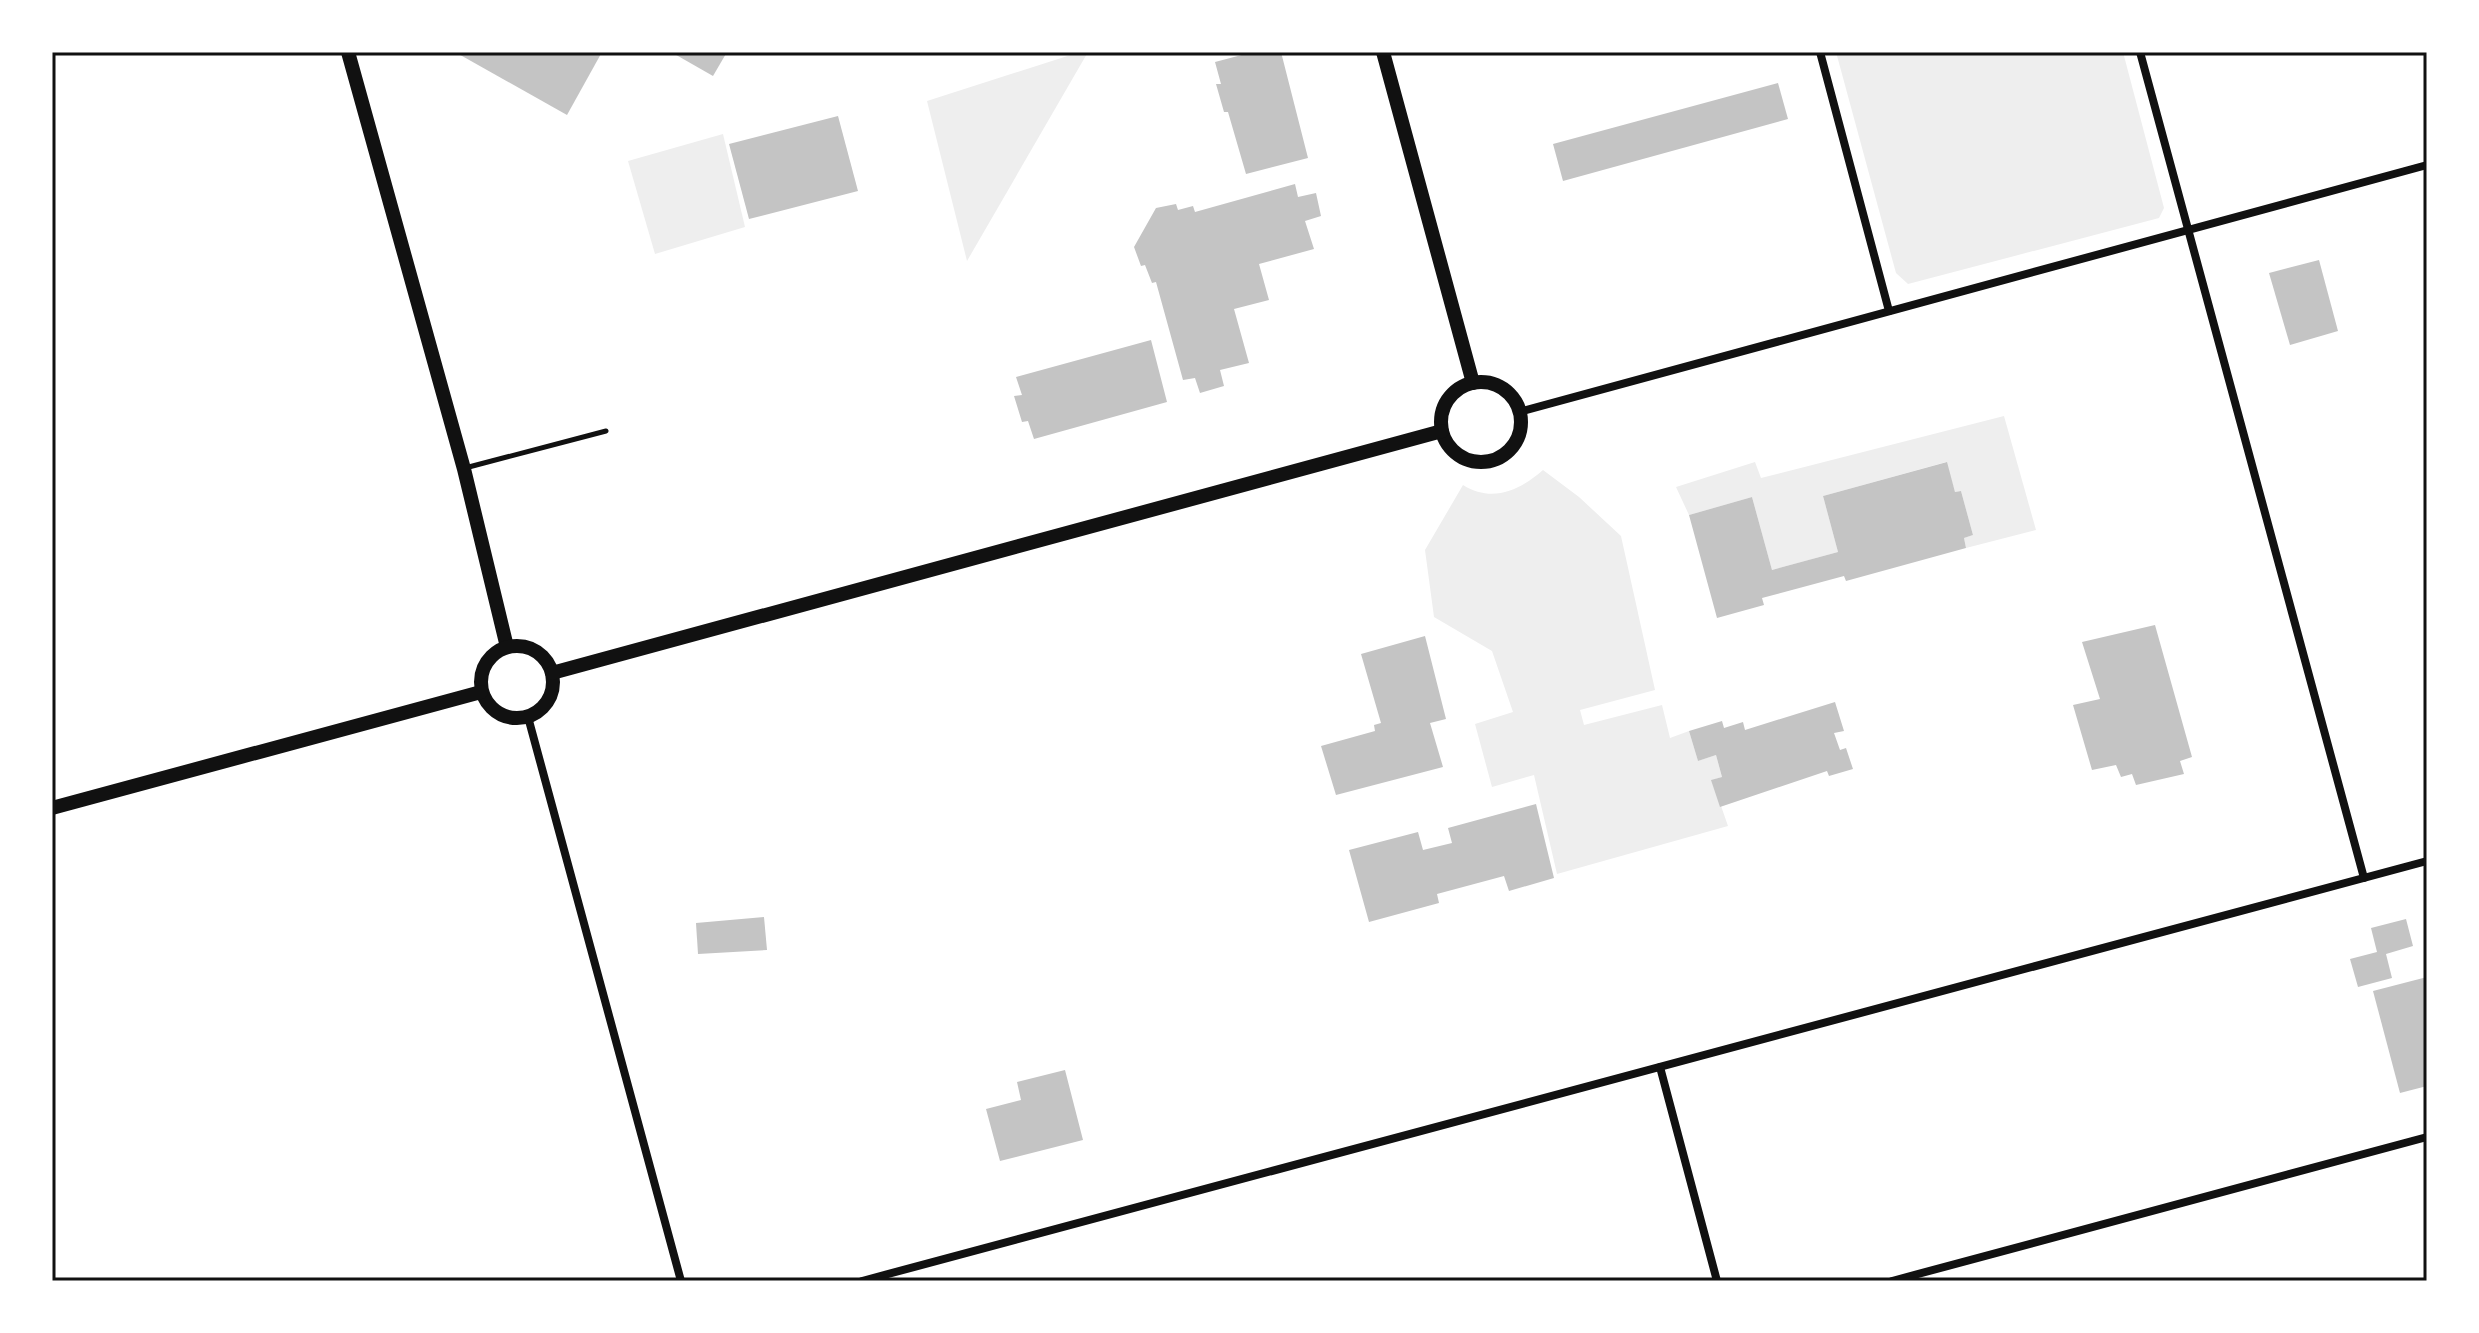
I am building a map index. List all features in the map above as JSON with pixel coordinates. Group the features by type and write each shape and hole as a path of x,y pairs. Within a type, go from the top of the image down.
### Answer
{"street":[{"path":"348,52 464,469 507,647"},
{"path":"1383,52 1473,383"},
{"path":"1820,52 1889,311"},
{"path":"2140,52 2364,878"},
{"path":"1519,412 2427,165"},
{"path":"1473,383 1497,386 1507,392 1519,412 1521,424 1512,448 1491,461 1478,462 1455,453 1442,431 1444,406 1462,388 1473,383"},
{"path":"552,673 1442,431"},
{"path":"507,647 530,648 547,663 552,673 553,684 546,704 528,717 516,719 494,711 481,692 480,680 488,659 507,647"},
{"path":"52,808 481,692"},
{"path":"528,717 681,1281"},
{"path":"862,1281 2427,861"},
{"path":"1660,1067 1717,1281"},
{"path":"1892,1281 2427,1137"}],"lane":[{"path":"464,469 606,431"}],"shaded area":[{"path":"1088,52 967,261 927,101"},
{"path":"1836,52 2123,52 2164,208 2159,218 1908,284 1896,273"},
{"path":"723,134 745,227 655,254 628,161"},
{"path":"2004,416 2036,530 1966,548 1964,538 1973,535 1961,491 1955,492 1946,462 1823,496 1838,552 1772,570 1752,497 1689,515 1676,487 1755,462 1761,478"},
{"path":"1543,470 1579,497 1621,536 1655,690 1580,710 1584,725 1662,705 1670,738 1689,731 1698,761 1716,755 1722,777 1712,780 1728,826 1557,874 1534,775 1492,787 1475,724 1513,712 1492,651 1434,617 1425,550 1463,485 1495,494 1515,489"}],"building":[{"path":"455,52 602,52 567,115"},
{"path":"671,52 727,52 713,76"},
{"path":"1253,52 1281,52 1308,158 1246,174 1228,112 1224,112 1216,84 1221,84 1215,62"},
{"path":"1778,83 1788,119 1563,181 1553,144"},
{"path":"838,116 858,191 749,219 729,144"},
{"path":"1295,184 1298,197 1316,193 1321,216 1305,221 1314,249 1259,264 1269,300 1234,309 1249,363 1220,370 1224,386 1200,393 1195,378 1183,380 1156,282 1152,283 1145,265 1141,266 1134,247 1156,208 1176,204 1178,210 1193,206 1195,212"},
{"path":"2319,260 2338,331 2290,345 2269,273"},
{"path":"1151,340 1167,402 1034,439 1028,421 1022,422 1014,396 1022,395 1016,377"},
{"path":"1947,462 1955,492 1961,491 1973,535 1964,538 1966,548 1846,581 1844,576 1762,598 1764,605 1717,618 1689,515 1752,497 1772,570 1838,552 1823,496"},
{"path":"2155,625 2192,757 2180,761 2184,774 2136,785 2132,774 2121,777 2116,765 2092,770 2073,705 2100,699 2082,642"},
{"path":"1425,636 1446,719 1430,723 1443,767 1336,795 1321,746 1375,731 1374,725 1381,723 1361,654"},
{"path":"1835,702 1844,731 1834,733 1840,750 1846,748 1853,769 1829,776 1827,771 1720,807 1711,780 1722,777 1716,755 1698,761 1689,731 1722,721 1724,728 1743,722 1745,730"},
{"path":"1536,804 1554,878 1509,891 1504,876 1437,894 1439,903 1369,922 1349,850 1418,832 1423,850 1452,843 1448,828"},
{"path":"764,917 767,950 698,954 696,923"},
{"path":"2406,919 2413,946 2386,954 2392,978 2358,987 2350,959 2377,952 2371,928"},
{"path":"2427,977 2427,1086 2400,1093 2373,991"},
{"path":"1065,1070 1083,1140 1000,1161 986,1109 1021,1100 1017,1082"}]}
